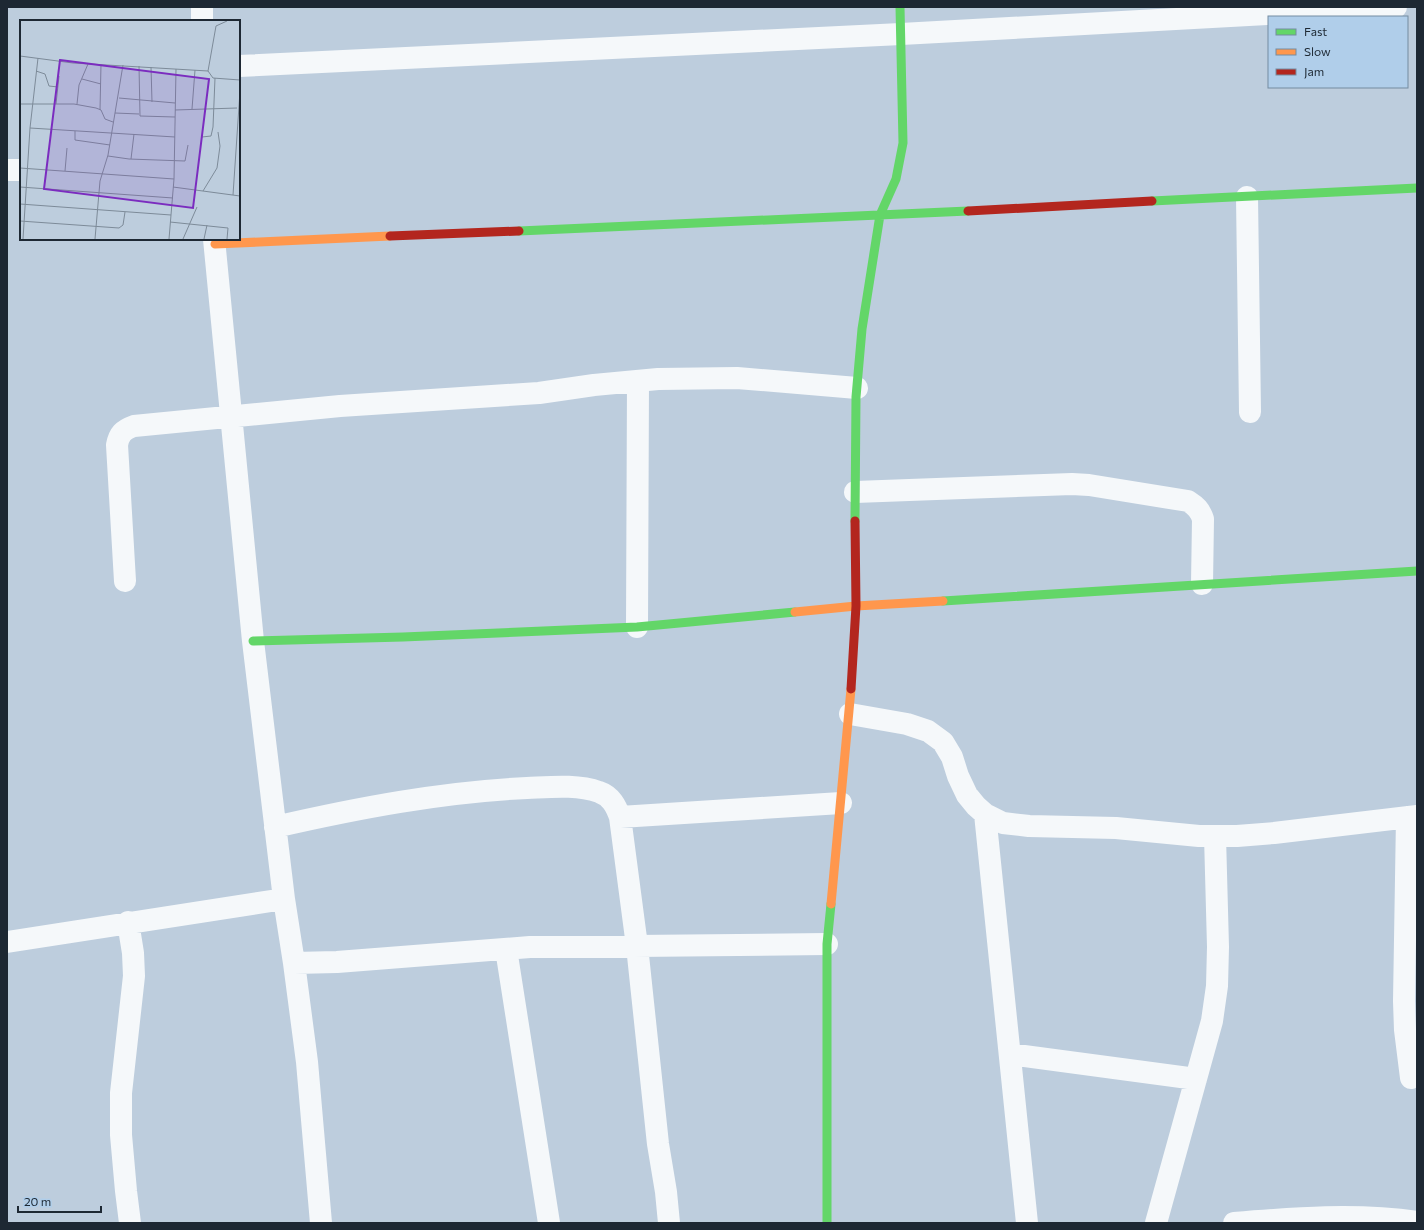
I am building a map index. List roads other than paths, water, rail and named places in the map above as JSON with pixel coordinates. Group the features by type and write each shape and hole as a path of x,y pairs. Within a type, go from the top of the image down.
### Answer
{"street":[{"path":"202,7 202,20"},
{"path":"827,1223 827,944 850,714 856,606 855,492 857,392 862,330 880,215 896,179 903,143 900,7"},
{"path":"240,66 901,34 1396,7"},
{"path":"7,170 20,170"},
{"path":"321,1223 307,1062 284,899 253,642 215,242 880,215 1417,188"},
{"path":"1247,197 1250,412"},
{"path":"126,580 117,445 119,436 125,430 134,426 232,418 340,406 539,393 594,385 658,379 737,378 857,392"},
{"path":"637,627 638,381"},
{"path":"855,492 1072,484 1089,485 1188,501 1195,505 1200,511 1203,519 1202,584"},
{"path":"253,642 403,638 637,627 856,606 1417,571"},
{"path":"850,714 907,724 928,731 943,742 952,757 958,776 967,795 984,814 1002,822 1029,826 1116,828 1199,836 1237,836 1274,833 1412,816 1411,973 1406,1030 1411,1078"},
{"path":"275,827 363,809 463,793 554,787 587,789 601,792 610,798 616,805 620,817 637,946 658,1144 666,1192 669,1223"},
{"path":"620,817 841,803"},
{"path":"984,814 1027,1223"},
{"path":"1156,1223 1212,1021 1217,986 1218,947 1215,836"},
{"path":"7,942 128,922 284,899"},
{"path":"128,922 133,952 134,976 132,1002 126,1035 121,1100 121,1136 130,1223"},
{"path":"294,963 336,962 530,947 827,944"},
{"path":"506,949 549,1223"},
{"path":"1010,1054 1196,1079"},
{"path":"1234,1223 1294,1219 1363,1217 1394,1218 1417,1222"}]}
